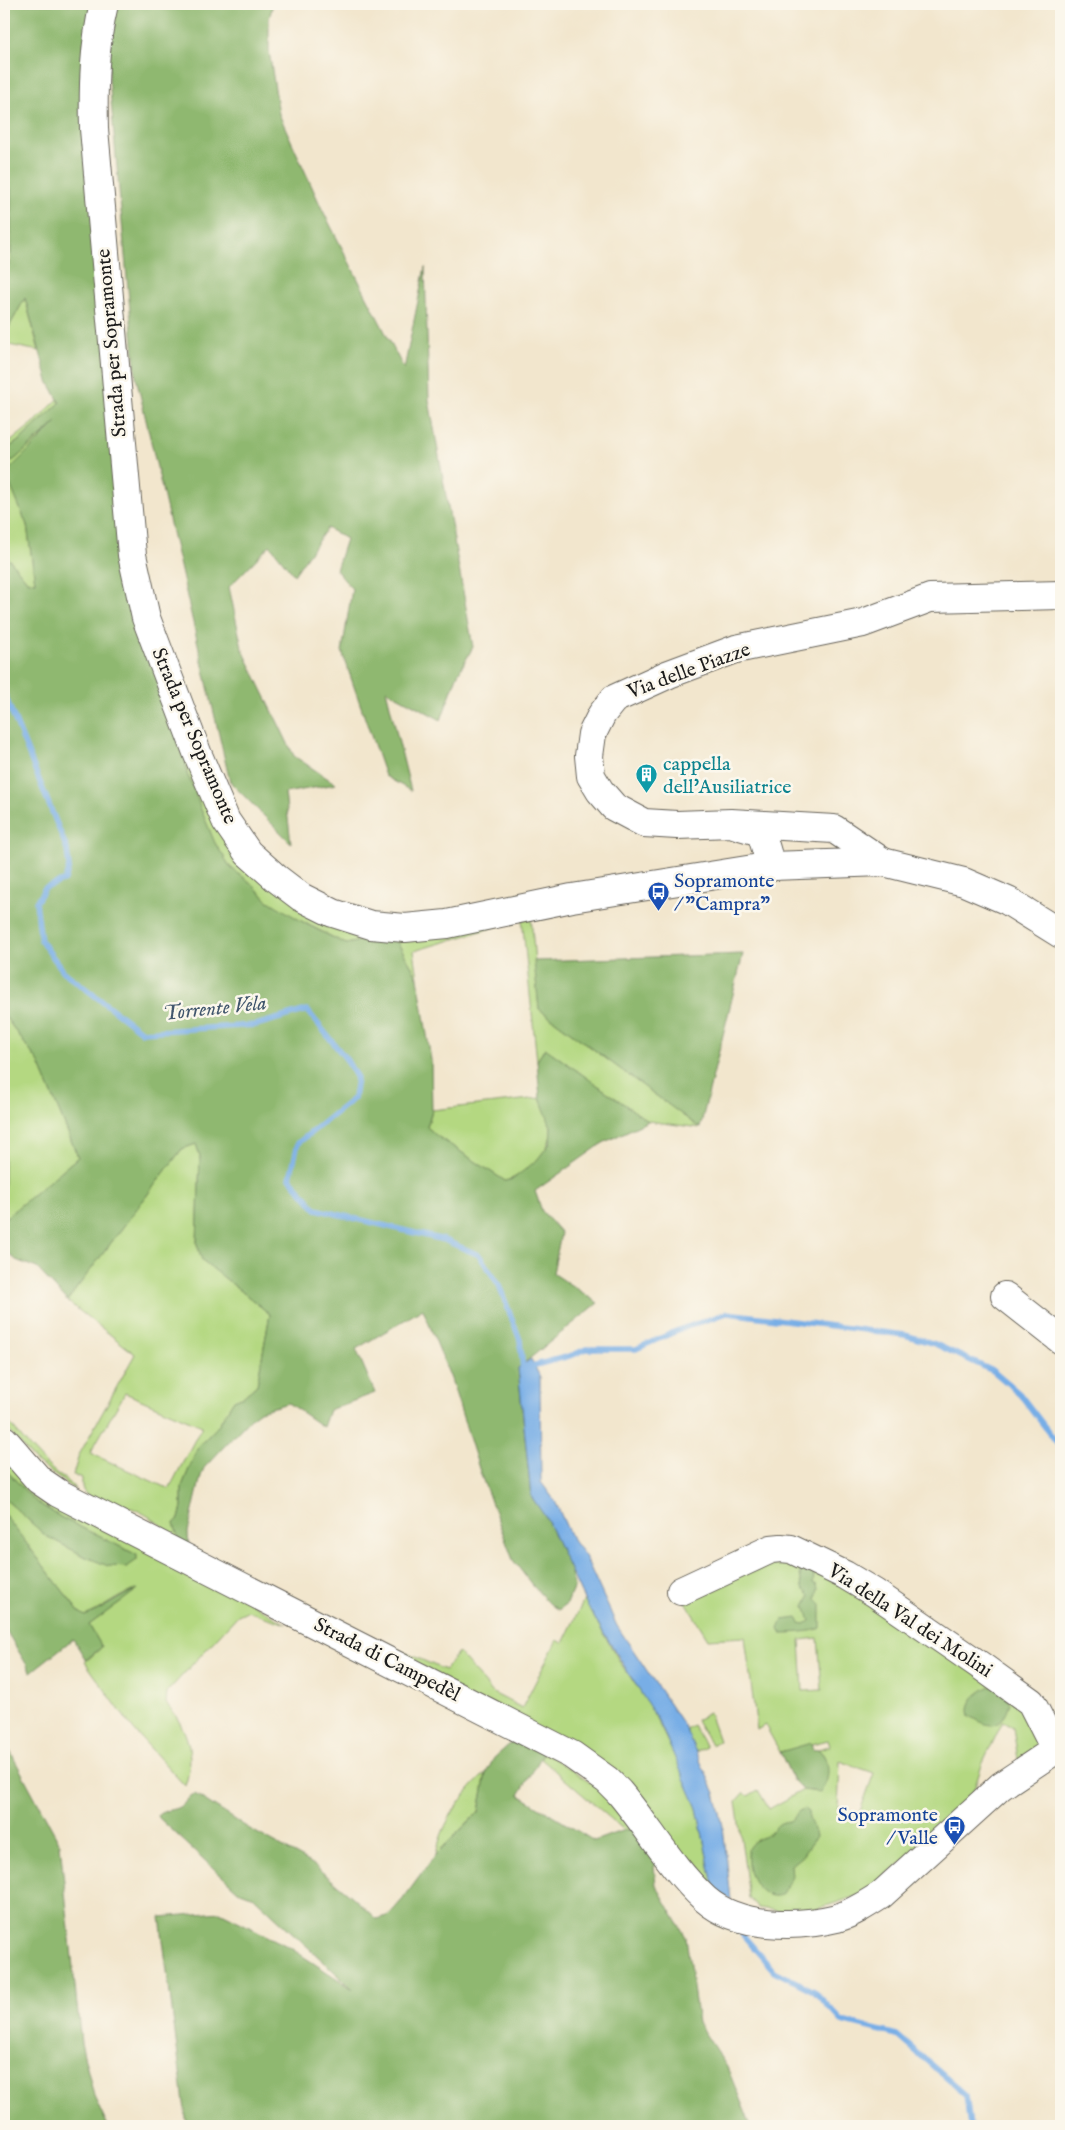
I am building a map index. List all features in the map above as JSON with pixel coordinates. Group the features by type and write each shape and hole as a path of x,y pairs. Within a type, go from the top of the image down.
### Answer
{"street":[{"name":"Strada per Sopramonte","path":"104,4 98,29 93,81 94,129 132,555 146,618 183,718 226,821 248,853 301,897 333,913 371,925 405,928 447,924 572,898 775,866 883,862 964,882 1008,901 1061,934"},
{"name":"Via delle Piazze","path":"883,862 834,829 731,823 677,825 644,823 614,806 600,791 591,776 589,756 592,734 602,714 614,699 669,674 736,650 863,623 930,598 1061,595"},
{"name":"Via delle Piazze","path":"731,823 761,832 768,856 775,866"},
{"path":"1005,1296 1061,1340"},
{"name":"Strada di Campedèl","path":"4,1440 39,1480 58,1493 572,1755 607,1780 619,1792 685,1878 706,1900 722,1910 741,1917"},
{"name":"Via della Val dei Molini","path":"681,1591 771,1549 791,1549 816,1560 875,1593 1031,1702 1058,1747 1001,1786 881,1896 860,1909 837,1918 789,1924 766,1923 741,1917"}],"green space":[{"path":"4,4 95,4 116,524 184,749 187,774 215,843 231,868 251,883 267,900 308,925 346,944 356,942 363,936 395,938 418,978 431,1060 432,1110 427,1127 437,1136 505,1181 513,1179 537,1160 550,1143 551,1127 540,1098 537,1061 545,1048 648,1121 603,1143 535,1191 542,1211 561,1233 553,1273 598,1303 518,1368 531,1496 546,1518 570,1569 574,1586 567,1604 558,1610 532,1585 513,1560 481,1475 451,1379 423,1309 356,1349 375,1393 329,1410 323,1427 288,1403 260,1411 252,1417 204,1468 188,1532 189,1550 183,1544 177,1535 174,1523 179,1519 182,1507 182,1486 198,1447 217,1427 234,1400 244,1396 257,1385 270,1314 202,1260 197,1244 200,1156 196,1144 182,1149 67,1301 37,1268 16,1260 4,1249 4,1219 78,1157 39,1063 4,1015 4,553 27,581 35,582 27,525 6,475 4,475 57,422 14,460 4,464 4,451 20,440 60,403 48,381 25,298 4,336 4,276 11,259 11,189 4,181"},
{"path":"115,4 273,4 269,19 269,51 279,114 322,209 404,369 425,267 429,400 473,647 457,676 441,720 386,690 411,791 385,776 342,652 352,589 336,570 346,539 327,528 294,575 270,545 229,587 242,648 294,756 336,784 285,793 291,843 230,782 136,377 109,79 109,49"},
{"path":"4,181 11,189 11,259 4,276 5,209"},
{"path":"25,298 39,351 4,344 4,336"},
{"path":"58,399 60,403 20,440 4,451 4,447 37,420"},
{"path":"66,415 6,474 27,525 35,582 27,581 4,553 4,464 14,460"},
{"path":"184,749 206,803 363,936 356,942 346,944 284,912 267,900 251,883 231,868 215,843 118,813 195,791 187,774"},
{"path":"531,916 539,1009 700,1128 648,1121 545,1048 537,1061 522,919 414,951 418,978 395,938"},
{"path":"743,954 700,1128 539,1009 534,961"},
{"path":"4,1015 39,1063 78,1157 4,1219"},
{"path":"540,1098 551,1128 548,1145 537,1161 529,1168 505,1181 437,1136 427,1127 432,1110"},
{"path":"196,1144 200,1156 197,1244 202,1260 270,1314 257,1385 244,1396 234,1400 217,1427 198,1447 182,1486 182,1507 179,1519 183,1546 152,1518 124,1505 99,1501 89,1497 83,1490 82,1478 73,1475 79,1455 135,1354 67,1301 182,1149","holes":["125,1393 202,1426 169,1489 90,1453"]},
{"path":"4,1417 41,1459 69,1482 75,1490 35,1461 4,1425"},
{"path":"4,1456 286,1624 247,1611 238,1615 167,1692 166,1703 185,1732 190,1752 190,1763 185,1786 133,1729 85,1662 102,1647 89,1625 136,1590 85,1616 79,1612 4,1514 4,1498 46,1536 86,1557 137,1555 62,1518 35,1501 4,1468"},
{"path":"4,1468 35,1501 62,1518 137,1555 137,1560 127,1567 108,1566 46,1536 4,1498"},
{"path":"4,1514 79,1612 85,1616 138,1589 89,1625 102,1647 86,1660 73,1639 31,1672 4,1627"},
{"path":"764,1557 798,1559 1022,1703 1039,1745 1018,1759 1013,1728 1003,1721 982,1765 970,1802 918,1850 860,1895 817,1909 786,1912 758,1908 749,1898 736,1801 744,1792 748,1796 758,1790 769,1809 803,1790 820,1792 826,1763 825,1758 818,1749 830,1746 828,1740 780,1752 765,1725 757,1730 745,1637 708,1639 684,1600","holes":["818,1638 822,1690 803,1691 800,1640","840,1761 874,1773 859,1814 838,1810"]},
{"path":"799,1567 812,1571 814,1576 813,1583 817,1585 818,1589 816,1599 821,1604 821,1628 781,1633 779,1629 783,1620 797,1618 800,1623 805,1624 810,1621 805,1606 810,1596 802,1588"},
{"path":"584,1600 620,1662 650,1706 677,1761 697,1808 714,1890 652,1817 365,1635 445,1670 458,1652 493,1693 522,1708 557,1640 563,1643"},
{"path":"995,1684 1010,1703 1003,1718 999,1722 990,1725 970,1716 969,1710 972,1700 976,1696"},
{"path":"709,1713 719,1741 711,1745 696,1720"},
{"path":"693,1725 706,1747 696,1752 685,1729"},
{"path":"4,1740 60,1844 81,2043 94,2096 108,2126 4,2126"},
{"path":"519,1742 544,1752 519,1795 594,1841 632,1829 661,1863 654,1866 656,1885 686,1937 698,2023 727,2067 751,2126 187,2126 160,1917 220,1912 289,1947 353,1989 254,1897 238,1891 158,1815 179,1807 195,1794 248,1828 311,1863 354,1898 376,1919 388,1916 436,1854 479,1812 486,1773 494,1758 511,1743"},
{"path":"811,1743 813,1750 818,1749 827,1764 828,1776 820,1792 803,1790 793,1780 780,1752"},
{"path":"544,1752 601,1790 632,1829 624,1830 540,1758"},
{"path":"486,1773 479,1811 436,1854 443,1831 454,1810 469,1790"},
{"path":"804,1809 808,1812 816,1836 802,1856 791,1865 792,1877 781,1895 771,1896 766,1894 758,1888 750,1874 748,1849 754,1842 770,1833 779,1824 790,1821 799,1811"}],"water":[{"path":"531,1359 540,1377 541,1482 555,1501 572,1539 585,1556 617,1626 684,1726 715,1793 723,1826 731,1900 714,1890 697,1808 660,1724 586,1604 546,1518 531,1496 518,1368"}],"waterway":[{"name":"Torrente Vela","path":"4,693 67,849 69,867 65,880 45,888 36,902 41,941 64,972 142,1032 256,1025 307,1010 346,1059 357,1078 354,1098 298,1143 290,1178 316,1209 444,1240 479,1255 499,1285 520,1340 523,1370"},
{"path":"528,1367 573,1355 586,1349 636,1349 681,1329 727,1313 905,1335 935,1344 993,1371 1019,1393 1061,1448"},
{"path":"736,1927 774,1971 814,1991 842,2021 897,2035 966,2095 970,2126"}],"place":[{"name":"cappella dell'Ausiliatrice","path":"647,794"},
{"name":"Sopramonte / \"Campra\"","path":"658,912"},
{"name":"Sopramonte / Valle","path":"954,1846"}]}
